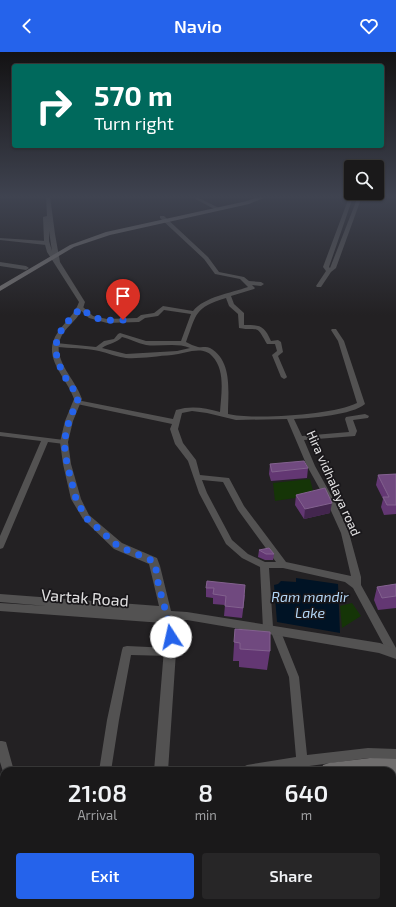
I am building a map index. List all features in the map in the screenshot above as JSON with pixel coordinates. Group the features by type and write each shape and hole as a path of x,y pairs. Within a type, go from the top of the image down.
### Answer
{"main road":[{"path":"0,289 72,246 98,236"},
{"path":"0,284 26,268 55,256"},
{"path":"362,767 396,767"}],"street":[{"path":"46,236 46,243 81,299 81,308 61,330 56,345 57,359 77,396 77,402 69,421 64,442 67,464 76,499 86,518 118,546 153,561 157,571 157,580 167,615 171,637 161,767"},
{"path":"52,236 55,256"},
{"path":"183,236 206,258 217,273 238,276 252,288 210,300 194,313 183,343"},
{"path":"329,271 326,267 338,236"},
{"path":"319,286 329,271 334,268 346,236"},
{"path":"0,239 46,243"},
{"path":"0,264 26,268"},
{"path":"247,283 261,284"},
{"path":"228,295 231,305 241,313 241,327 258,327 264,332 269,343 278,342 280,352 275,355 284,377"},
{"path":"81,308 91,317 107,321 138,320 142,316 156,315 163,308 194,313"},
{"path":"334,330 340,342 361,401 361,404 357,407 342,411 248,419 215,413 182,410 178,414 174,429 178,444 192,460 203,493 229,542 245,556 264,565 283,565 348,579 356,585 395,653"},
{"path":"97,349 106,342 116,340 120,335 127,335 140,342 159,344 183,343 196,349"},
{"path":"56,345 97,349 126,356 177,353 207,348 221,360 224,369 224,415"},
{"path":"77,402 175,422"},
{"name":"Hira vidhalaya road","path":"290,416 311,466 331,502 344,533 352,559 356,585"},
{"path":"300,438 352,434 353,431 349,419 365,416"},
{"path":"0,434 64,442"},
{"path":"0,546 45,440"},
{"path":"197,477 224,479 228,482 241,508 283,565"},
{"path":"264,565 272,629 294,677 302,761"},
{"name":"Vartak Road","path":"0,598 167,615"},
{"name":"Vartak Road","path":"0,607 187,616 380,648 395,653"},
{"path":"106,767 127,650 170,652"},
{"path":"2,746 7,767"},
{"path":"269,767 302,761 368,753 396,755"}],"green space":[{"path":"310,479 314,495 275,501 273,483"},
{"path":"352,603 361,616 342,628 340,606"}],"water":[{"name":"Ram mandir Lake","path":"296,578 338,584 340,633 277,622 274,585 281,581 296,582"}],"building":[{"path":"304,461 308,468 272,472 270,464"},
{"path":"396,474 396,505 387,505 383,497 389,497 378,475"},
{"path":"325,488 332,503 305,509 296,495"},
{"path":"269,548 274,554 266,554 259,550"},
{"path":"207,581 245,585 243,608 225,606 226,596 213,594 214,588 206,588"},
{"path":"396,584 396,596 382,598 377,587"},
{"path":"235,629 270,632 270,651 240,649 240,643 234,642"}],"route":[{"path":"123,320 107,321 91,317 81,308 70,318 61,330 55,348 57,359 78,399 69,421 64,442 67,464 76,499 86,518 118,546 153,561 157,571 157,580 170,626 171,637"}]}
